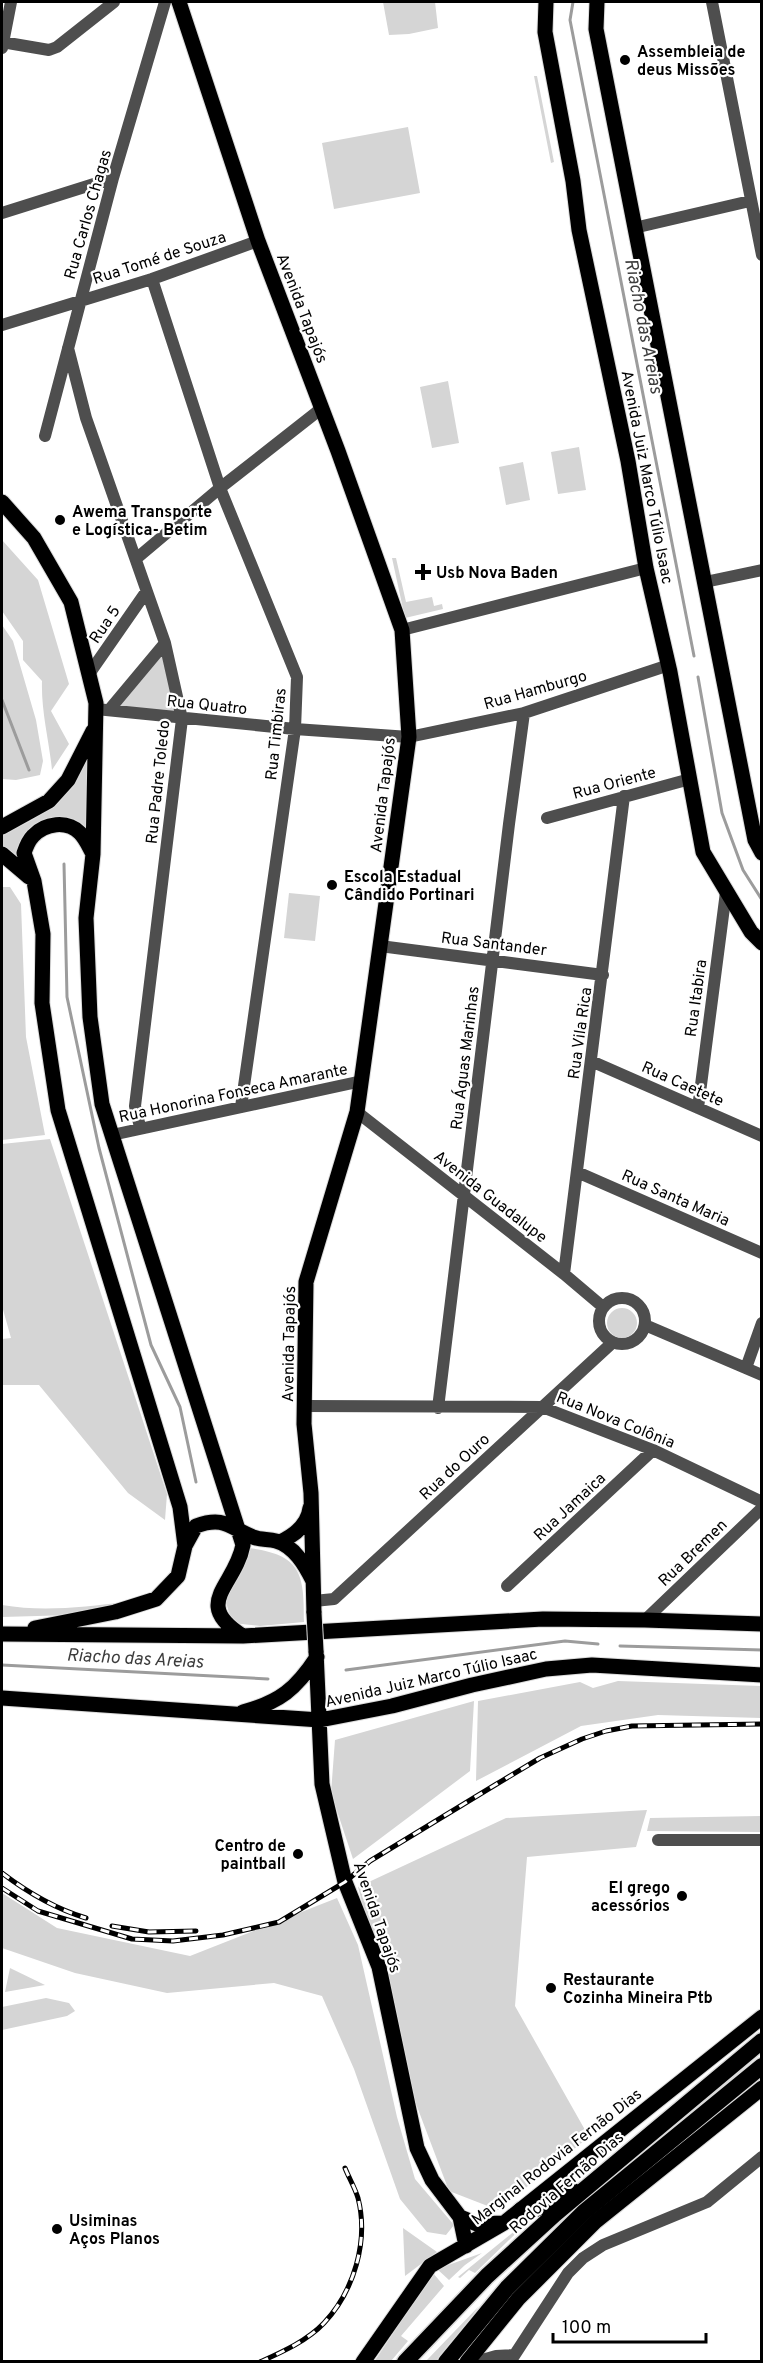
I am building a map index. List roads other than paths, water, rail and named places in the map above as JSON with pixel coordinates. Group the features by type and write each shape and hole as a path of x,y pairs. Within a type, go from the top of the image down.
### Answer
{"highway":[{"name":"Rodovia Fernão Dias","path":"405,2361 487,2277 599,2175 762,2042"},
{"path":"446,2361 507,2288 584,2212 762,2066"},
{"path":"521,2210 536,2209 599,2175"}],"main road":[{"name":"Avenida Tapajós","path":"179,2 258,242 322,408 402,630 409,737 357,1112 306,1282 304,1406 311,1493 322,1784 345,1882 379,1967 417,2148 432,2180 460,2217 466,2246"},
{"name":"Avenida Juiz Marco Túlio Isaac","path":"546,2 545,32 573,181 579,230 628,461 646,568 669,665 703,852 751,932 762,944"},
{"path":"597,2 596,29 634,228 755,840 762,854"},
{"path":"2,502 34,538 71,602 101,714 93,854 86,918 90,1017 102,1104 243,1545 241,1557 219,1596 217,1607 220,1618 227,1626 243,1636"},
{"path":"2,827 49,801 68,780 101,714"},
{"path":"93,854 82,834 73,828 58,824 43,828 31,837 24,853 34,881 43,934 42,1003 58,1110 180,1507 185,1546"},
{"path":"2,854 34,881"},
{"path":"280,1542 294,1535 309,1516 311,1493"},
{"path":"4,1634 115,1612 156,1599 178,1576 185,1546 196,1526 210,1521 220,1521 258,1539 280,1542 300,1559 314,1600"},
{"name":"Avenida Juiz Marco Túlio Isaac","path":"4,1634 243,1636 543,1619 762,1624"},
{"path":"232,1715 260,1707 286,1694 303,1678 317,1654"},
{"name":"Avenida Juiz Marco Túlio Isaac","path":"2,1698 321,1720 392,1706 546,1669 592,1665 762,1675"},
{"name":"Marginal Rodovia Fernão Dias","path":"363,2361 430,2266 504,2223 762,2017"},
{"path":"467,2361 518,2299 596,2222 762,2088"},
{"path":"460,2217 477,2224 504,2223"}],"street":[{"path":"11,2 2,44 50,50 114,2"},
{"name":"Rua Carlos Chagas","path":"45,436 113,178 165,2"},
{"path":"712,2 762,255"},
{"path":"2,213 113,178"},
{"path":"634,228 750,201"},
{"name":"Rua Tomé de Souza","path":"2,325 152,279 258,242"},
{"name":"Rua Timbiras","path":"152,279 220,488 297,677 295,729 241,1107"},
{"name":"Rua Padre Toledo","path":"68,348 86,418 165,643 182,719 135,1106 140,1127"},
{"path":"137,558 220,488 322,408"},
{"path":"402,630 646,568"},
{"path":"705,582 762,570"},
{"name":"Rua 5","path":"89,674 146,592"},
{"path":"101,714 165,643"},
{"name":"Rua Hamburgo","path":"409,737 524,713 669,665"},
{"name":"Rua Águas Marinhas","path":"438,1408 524,713"},
{"name":"Rua Quatro","path":"101,714 409,737"},
{"name":"Rua Oriente","path":"548,818 690,779"},
{"name":"Rua Vila Rica","path":"564,1274 624,796"},
{"name":"Rua Itabira","path":"698,1108 726,892"},
{"name":"Rua Santander","path":"380,946 603,975"},
{"name":"Rua Caetete","path":"591,1061 762,1136"},
{"name":"Rua Honorina Fonseca Amarante","path":"112,1135 140,1127 362,1081"},
{"name":"Avenida Guadalupe","path":"357,1112 603,1307"},
{"name":"Rua Santa Maria","path":"577,1172 762,1253"},
{"path":"616,1299 631,1300 642,1310 645,1324 642,1332 633,1342 618,1345 601,1334 598,1320 603,1307 616,1299"},
{"path":"746,1368 762,1323"},
{"path":"645,1324 762,1375"},
{"name":"Rua do Ouro","path":"314,1600 334,1599 612,1343"},
{"name":"Rua Nova Colônia","path":"304,1406 542,1407 653,1450 762,1503"},
{"name":"Rua Jamaica","path":"507,1586 653,1450"},
{"name":"Rua Bremen","path":"645,1620 762,1508"},
{"path":"658,1840 762,1840"},
{"path":"475,2361 496,2356 512,2358 568,2273 583,2258 603,2245 707,2202 762,2157"}],"waterway":[{"name":"Riacho das Areias","path":"573,2 570,20 694,656"},
{"name":"Riacho das Areias","path":"698,677 722,813 743,870 762,900"},
{"path":"2,700 29,770"},
{"path":"64,864 67,997 99,1148 151,1345 180,1407 196,1482"},
{"name":"Riacho das Areias","path":"346,1670 565,1641 598,1644"},
{"name":"Riacho das Areias","path":"620,1646 762,1650"},
{"name":"Riacho das Areias","path":"2,1665 268,1679"}],"railway":[{"path":"2,1888 38,1911 132,1939 173,1941 223,1935 279,1922 345,1882 370,1861 495,1785 540,1758 582,1739 632,1726 762,1724"},
{"path":"2,1873 42,1899 86,1918"},
{"path":"112,1926 149,1932 196,1931"},
{"path":"260,2362 294,2346 324,2323 335,2310 351,2281 362,2231 357,2194 345,2168"}],"place":[{"name":"Assembleia de deus Missões","path":"625,60"},
{"name":"Awema Transporte e Logística- Betim","path":"60,520"},
{"name":"Usb Nova Baden","path":"423,572"},
{"name":"Escola Estadual Cândido Portinari","path":"332,885"},
{"name":"Centro de paintball","path":"298,1854"},
{"name":"El grego acessórios","path":"682,1896"},
{"name":"Restaurante Cozinha Mineira Ptb","path":"551,1988"},
{"name":"Usiminas Aços Planos","path":"57,2229"}]}
